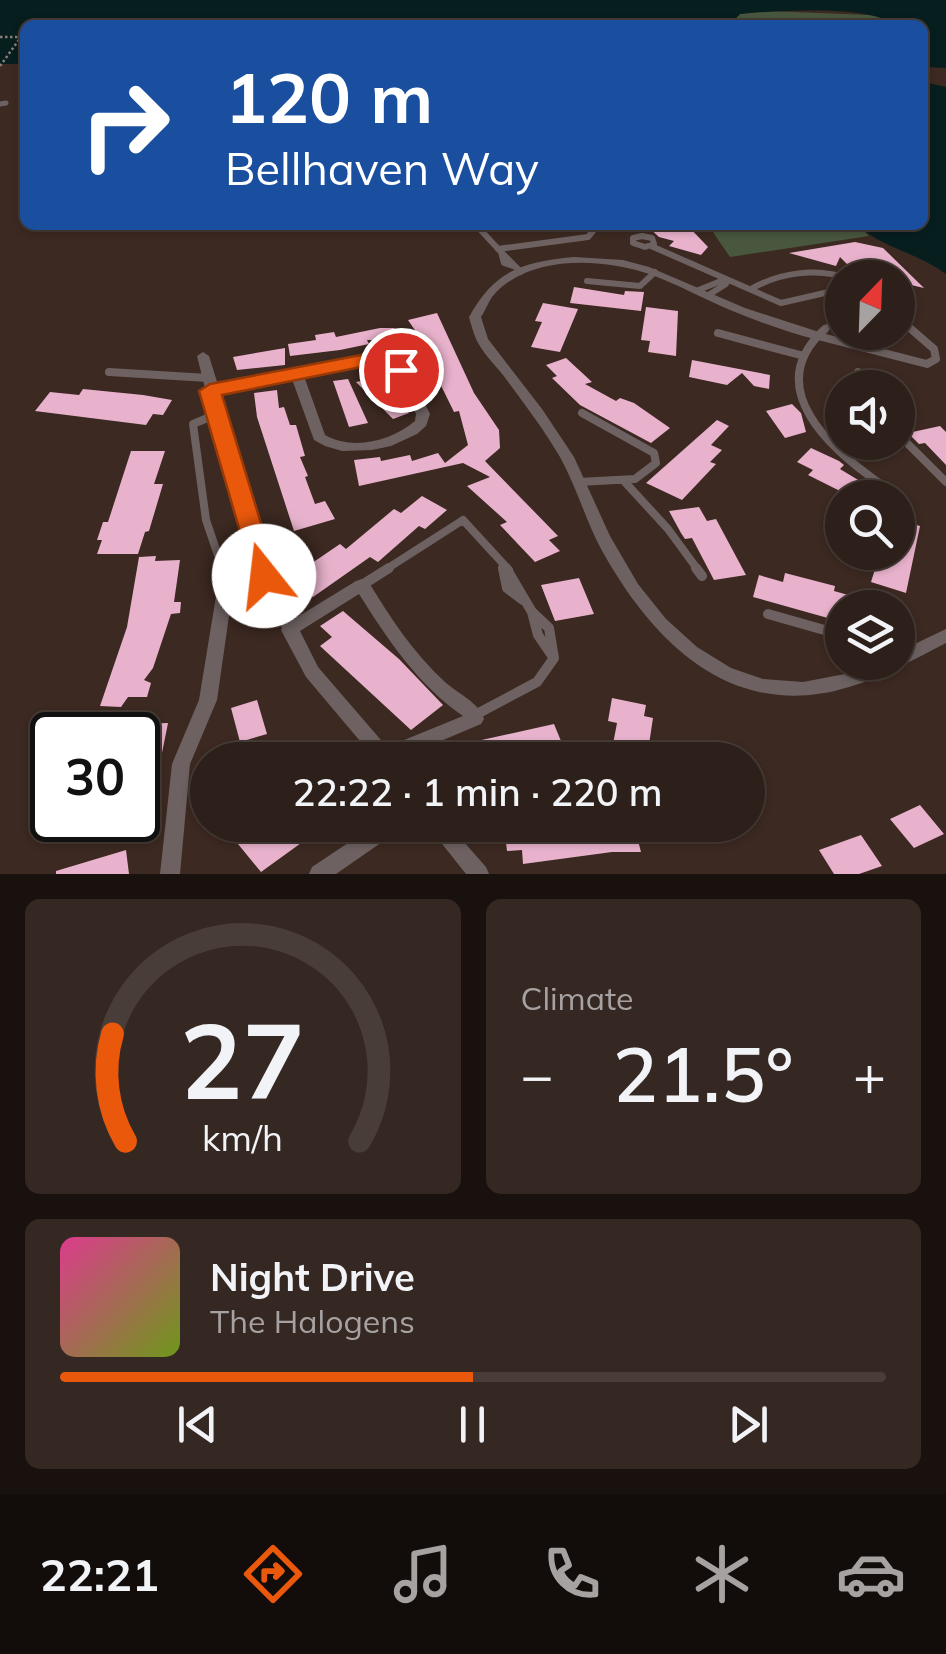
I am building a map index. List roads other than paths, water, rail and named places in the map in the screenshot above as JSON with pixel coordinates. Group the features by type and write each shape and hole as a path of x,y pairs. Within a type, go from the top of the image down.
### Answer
{"street":[{"path":"818,336 774,324 655,272 584,260 519,269 484,298 476,317 477,330 542,418 579,482 606,545 650,610 678,642 722,674 756,685 818,690 852,680"},
{"path":"204,356 261,565 289,630 312,672 371,742"},
{"path":"209,384 297,374 366,360 391,362 401,370 422,414 421,423 405,435 353,448 327,444 319,438 297,374"},
{"path":"170,874 181,764 208,700 227,578 261,565"},
{"path":"289,630 362,586 412,660 446,695 475,715 475,719 422,742"},
{"path":"915,651 946,635"},
{"path":"320,874 366,842"},
{"path":"452,842 479,874"}],"lane":[{"path":"481,230 519,269"},
{"path":"499,250 588,238 593,230"},
{"path":"652,246 786,304 825,294"},
{"path":"587,281 640,286 655,272"},
{"path":"751,289 761,282 825,273"},
{"path":"702,294 726,279"},
{"path":"825,330 804,356 796,388 831,445 876,480"},
{"path":"718,333 804,356"},
{"path":"872,350 927,364 936,358 934,349 915,333"},
{"path":"818,336 825,338"},
{"path":"109,372 209,384"},
{"path":"579,482 644,476 656,464 654,454 582,413"},
{"path":"217,414 200,418 194,424 200,510 215,556 227,578"},
{"path":"915,451 946,482"},
{"path":"623,480 668,529 702,576"},
{"path":"362,586 463,520 524,591 523,600 532,612 538,635 554,658 537,682 475,715"},
{"path":"768,614 825,630"}],"water":[{"path":"0,0 946,0 946,68 928,67 928,20 885,20 820,10 740,14 736,20 20,20 20,64 0,64"},
{"path":"928,83 946,87 946,274 864,230 928,230"}]}
